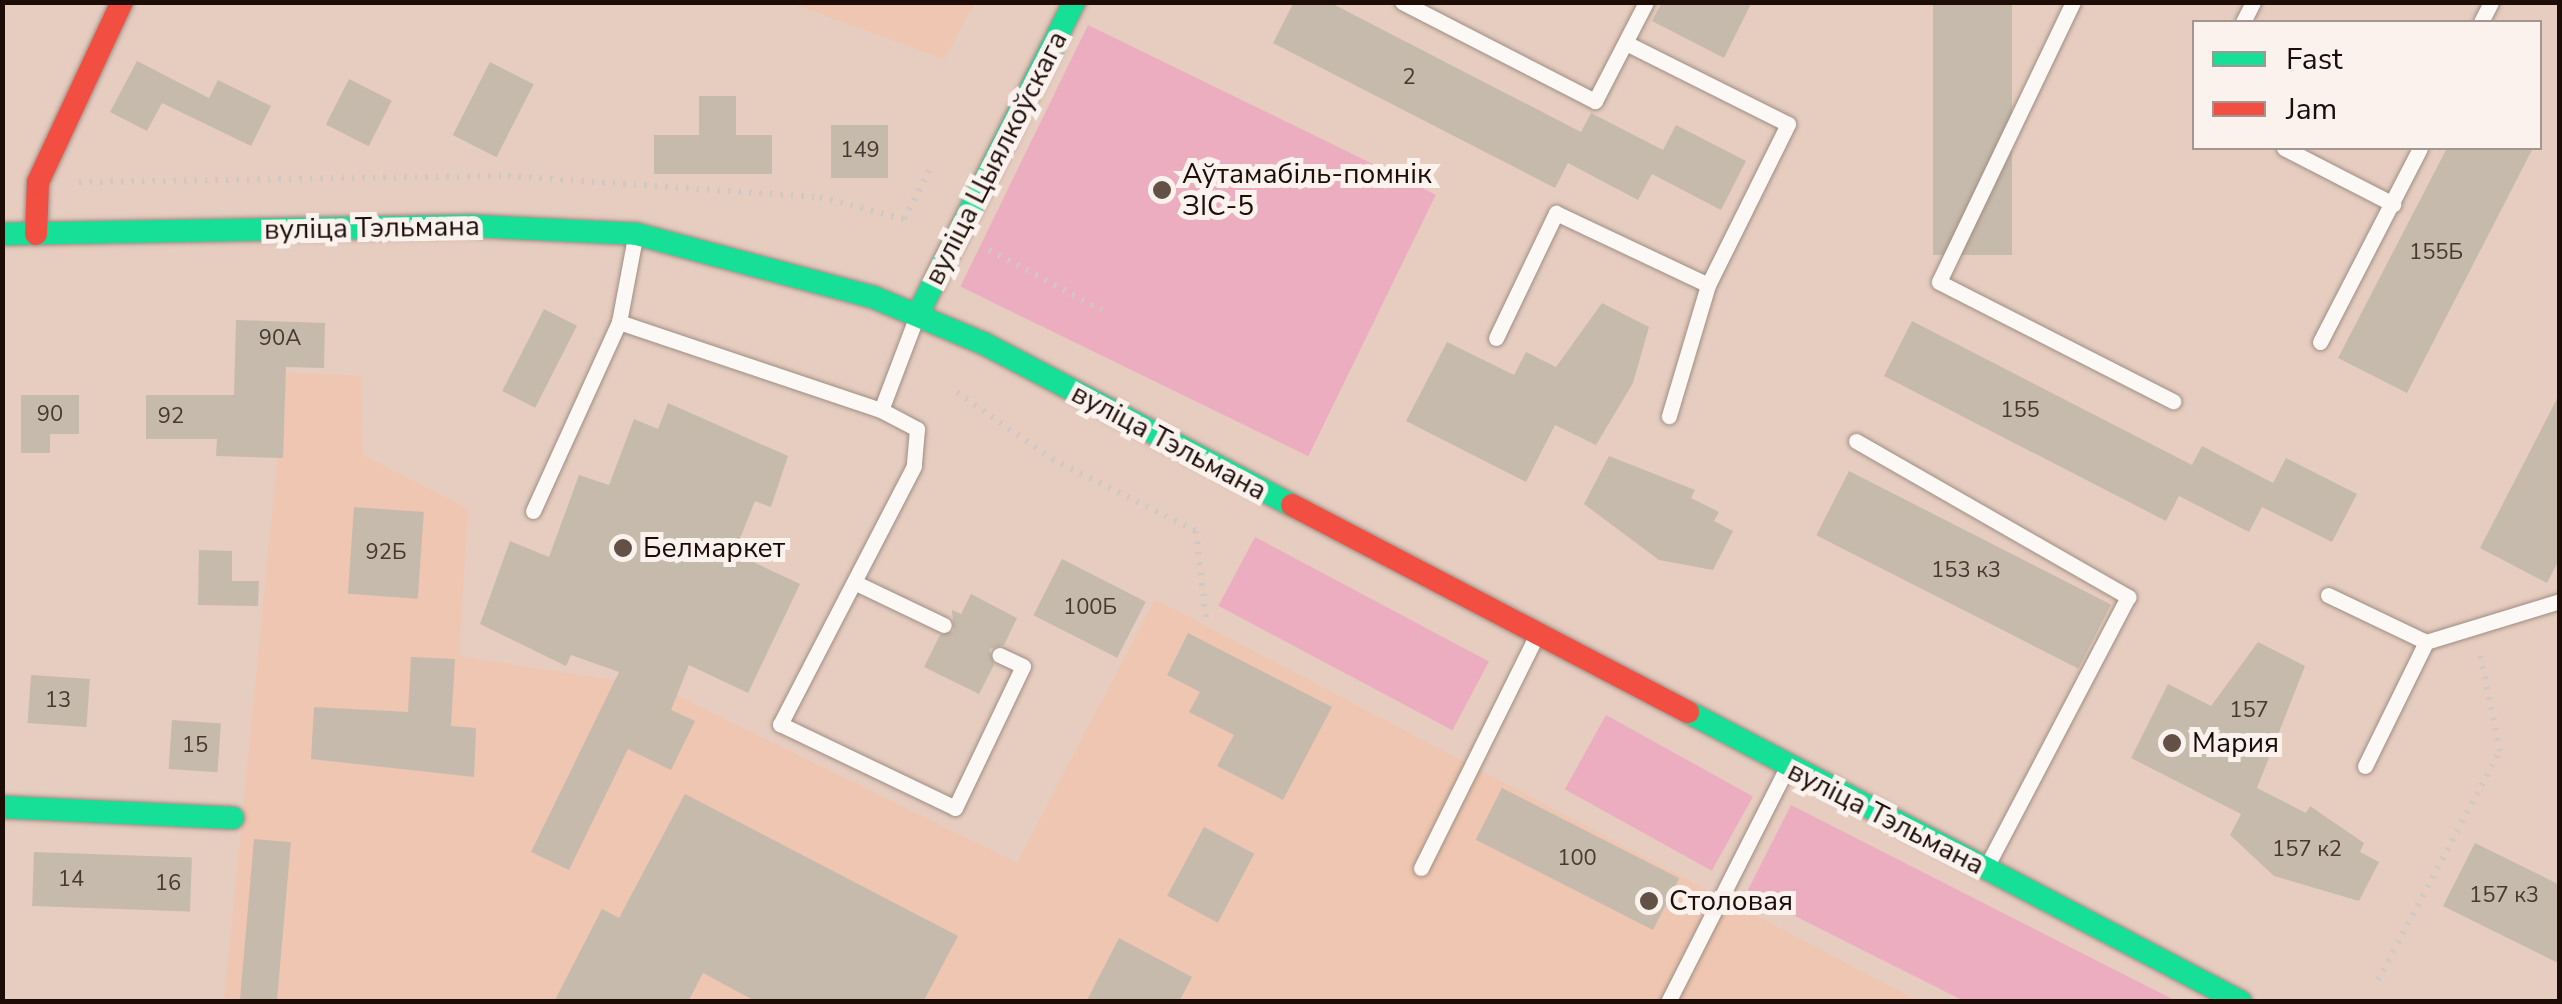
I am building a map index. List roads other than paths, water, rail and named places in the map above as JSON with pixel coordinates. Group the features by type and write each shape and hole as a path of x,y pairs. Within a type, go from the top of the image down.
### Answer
{"main road":[{"path":"36,234 38,182 122,2"},
{"name":"вуліца Цыялкоўскага","path":"918,314 1074,2"},
{"name":"вуліца Тэльмана","path":"2,234 476,226 636,234 782,268 918,314 2241,1002"},
{"path":"2,807 233,818"}],"lane":[{"path":"1402,2 1596,102 1646,2"},
{"path":"2074,2 1939,282 2173,401"},
{"path":"1626,43 1788,124 1708,285 1669,416"},
{"path":"2288,150 2393,204"},
{"path":"2320,342 2419,150"},
{"path":"1496,338 1556,213 1708,285"},
{"path":"533,511 620,322 636,234"},
{"path":"881,410 918,314"},
{"path":"620,322 881,410 917,429 914,466 858,584 780,724 955,808 1023,666 999,654"},
{"path":"1856,441 2128,598 1986,868"},
{"path":"858,584 944,626"},
{"path":"2328,595 2426,642 2560,601"},
{"path":"1420,868 1536,636"},
{"path":"2365,766 2426,642"},
{"path":"1668,1002 1786,768"}],"place":[{"name":"Аўтамабіль-помнік ЗІС-5","path":"1162,190"},
{"name":"Белмаркет","path":"623,548"},
{"name":"Мария","path":"2172,743"},
{"name":"Столовая","path":"1649,901"}]}
